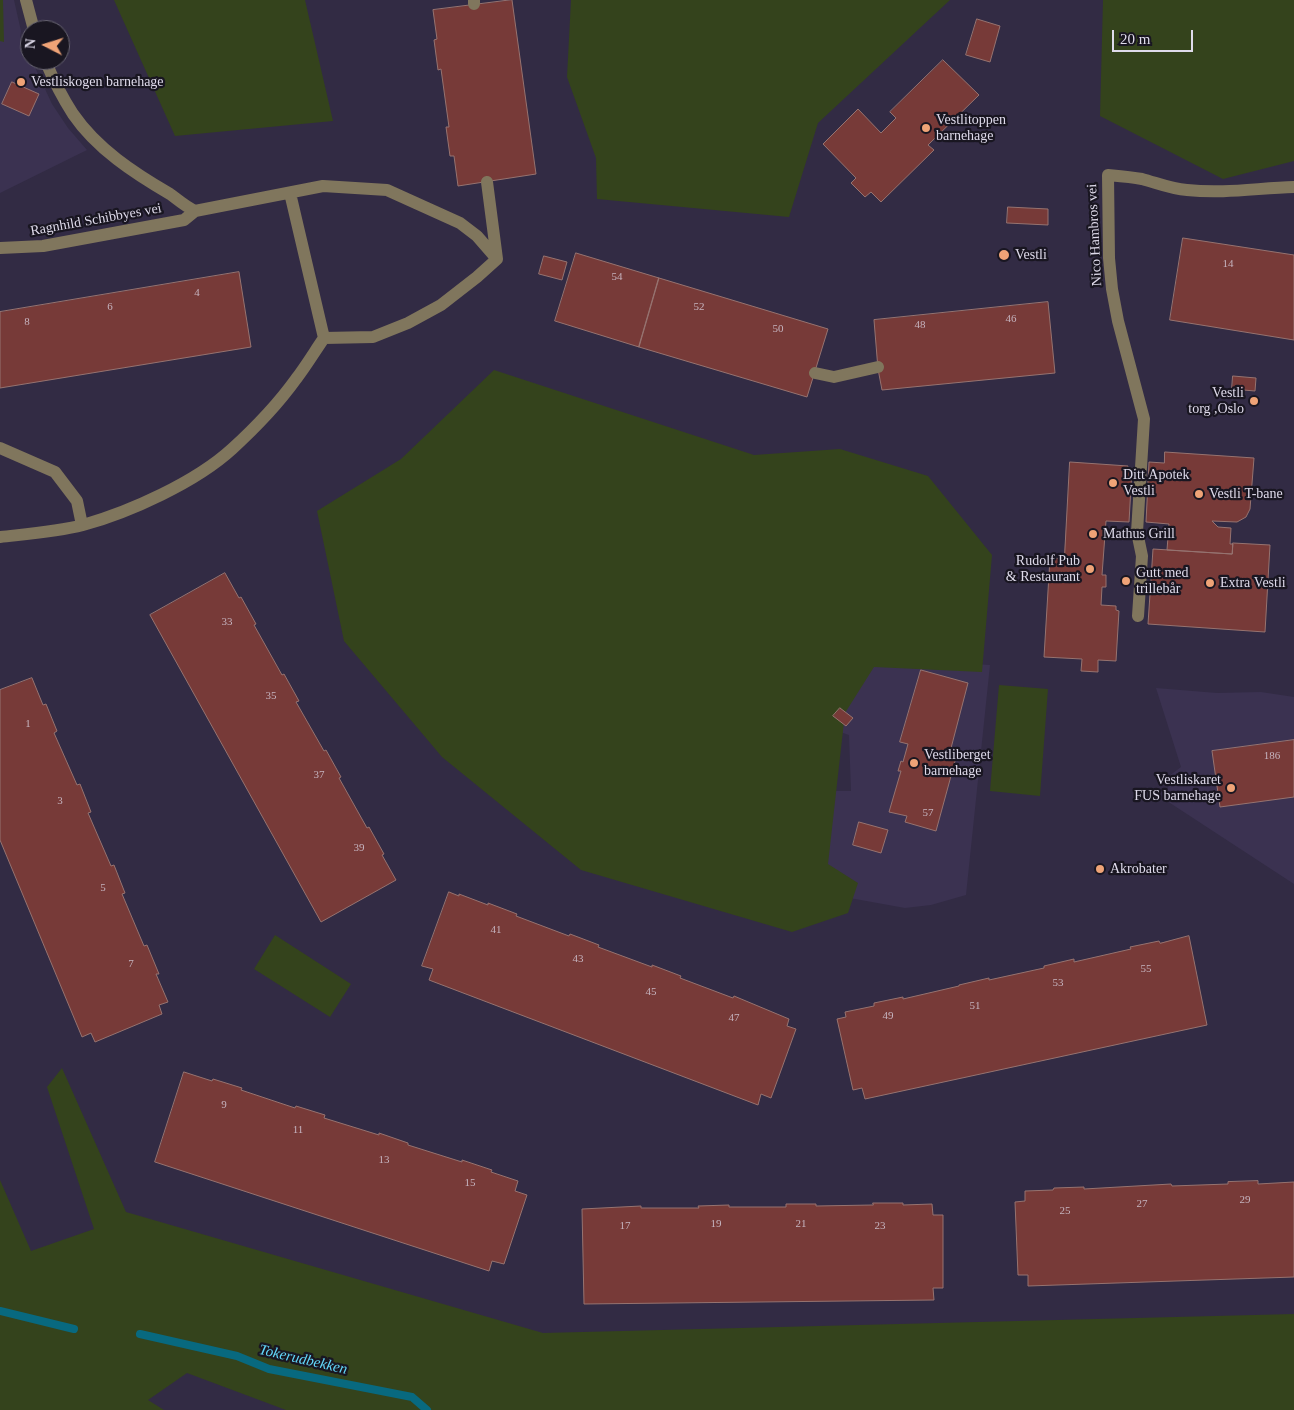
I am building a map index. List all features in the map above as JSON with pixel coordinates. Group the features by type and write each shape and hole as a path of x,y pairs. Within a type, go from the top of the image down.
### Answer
{"street":[{"path":"26,0 31,20"},
{"name":"Ragnhild Schibbyes vei","path":"50,70 74,115 95,140 116,159 195,211"},
{"name":"Nico Hambros vei","path":"1138,616 1142,556 1137,532 1144,419 1118,321 1112,289 1109,258 1108,175 1142,179 1164,187 1208,192 1294,187"},
{"path":"324,338 373,337 408,323 441,305 497,259 488,182"},
{"name":"Ragnhild Schibbyes vei","path":"0,248 43,246 184,220 195,211 290,194 323,186 387,190 460,223 477,236 497,259"},
{"path":"0,537 82,525 156,497 196,475 231,451 296,380 324,338 290,194"},
{"path":"815,373 834,377 878,367"},
{"path":"0,448 55,472 77,501 82,525"}],"shaded area":[{"name":"Vestliskogen barnehage","path":"0,0 14,0 20,27 20,70 36,70 52,104 68,128 87,150 0,193"},
{"name":"Vestliberget barnehage","path":"794,653 990,665 966,895 931,905 905,908 800,889 799,791 851,791 849,735 796,717"},
{"name":"Vestliskaret FUS barnehage","path":"1156,688 1217,693 1261,692 1294,697 1294,884 1167,801 1169,776 1181,767"}],"green space":[{"path":"0,0 3,0 4,42 0,41"},
{"path":"114,0 305,0 333,121 175,136"},
{"path":"571,0 950,0 818,123 789,217 597,199 596,158 567,77"},
{"path":"1103,0 1294,0 1294,161 1223,179 1100,116"},
{"path":"494,370 754,455 840,449 928,476 992,555 982,672 874,667 845,713 828,864 858,883 848,913 792,932 581,870 442,757 344,641 317,511 401,459"},
{"path":"999,685 1048,689 1040,796 990,791"},
{"path":"275,935 351,984 330,1017 254,969"},
{"path":"62,1068 126,1212 543,1333 1294,1314 1294,1410 286,1410 187,1373 148,1400 164,1410 0,1410 0,1180 31,1251 94,1229 47,1087"}],"building":[{"path":"512,0 536,174 458,186 454,156 450,156 446,127 449,127 441,69 438,70 434,40 437,39 433,10"},
{"path":"977,19 1000,26 990,62 966,55"},
{"path":"943,60 979,95 928,145 934,150 881,202 871,192 865,197 851,183 856,178 823,144 858,109 881,133 896,118 890,112"},
{"path":"12,82 39,94 29,116 2,104"},
{"path":"1008,207 1048,209 1048,225 1007,223"},
{"path":"1183,238 1294,255 1294,340 1170,320"},
{"path":"576,253 659,278 639,347 555,321"},
{"path":"544,256 567,262 562,280 539,274"},
{"path":"239,272 251,347 0,388 0,312"},
{"path":"659,278 828,329 807,397 639,347"},
{"path":"1048,302 1055,373 882,390 878,369 874,320"},
{"path":"1233,376 1256,378 1255,391 1232,389"},
{"name":"Vestli T-bane","path":"1165,452 1254,458 1250,509 1246,517 1237,522 1212,521 1218,527 1231,528 1230,544 1233,544 1232,554 1167,550 1169,524 1146,522 1149,462 1164,463"},
{"path":"1070,462 1128,466 1127,469 1132,469 1129,522 1106,521 1102,575 1106,575 1106,587 1102,587 1101,605 1116,606 1116,610 1119,611 1116,661 1098,660 1098,672 1081,671 1082,659 1044,657 1050,558 1064,559"},
{"path":"1233,543 1270,545 1265,632 1148,624 1153,549 1232,554"},
{"path":"225,573 239,598 241,597 256,624 254,625 282,675 284,674 299,701 296,702 324,751 326,750 341,777 339,778 367,828 369,827 396,880 321,922 150,615"},
{"path":"921,670 968,683 950,752 957,754 936,831 905,822 907,816 889,812 901,771 898,771 901,761 903,762 908,744 900,742"},
{"path":"32,678 43,705 46,704 57,731 54,733 77,785 80,784 91,812 88,813 111,866 114,865 125,893 122,894 144,946 147,945 159,974 156,974 168,1002 159,1005 162,1014 95,1042 91,1033 82,1037 0,840 0,690"},
{"path":"840,708 853,718 846,726 833,716"},
{"path":"1294,740 1294,797 1220,807 1212,751"},
{"path":"859,822 888,830 881,853 853,845"},
{"path":"449,892 488,905 488,903 517,914 516,916 569,936 570,934 599,945 598,947 652,967 652,965 681,976 680,978 733,998 734,996 789,1019 787,1026 796,1029 771,1098 761,1094 758,1105 429,980 433,969 422,966"},
{"path":"1189,936 1207,1025 865,1099 862,1088 853,1090 837,1019 846,1017 845,1012 874,1006 874,1003 903,997 903,999 989,978 989,980 1044,968 1044,966 1074,959 1074,962 1131,949 1130,947 1159,941 1160,943"},
{"path":"184,1072 242,1088 241,1090 295,1108 296,1106 325,1115 324,1118 379,1135 379,1133 408,1143 408,1145 492,1170 491,1172 518,1181 515,1191 527,1195 504,1264 492,1261 489,1271 155,1162"},
{"path":"1258,1181 1258,1184 1294,1182 1294,1277 1028,1286 1028,1275 1018,1275 1015,1202 1025,1201 1025,1191 1053,1190 1054,1188 1084,1187 1084,1189 1171,1184 1172,1186"},
{"path":"873,1203 932,1204 933,1215 943,1215 943,1288 933,1288 934,1300 584,1304 582,1209 641,1206 641,1208 699,1208 698,1206 729,1205 729,1207 786,1207 786,1204 816,1204 816,1206 873,1205"}],"waterway":[{"name":"Tokerudbekken","path":"0,1311 74,1329"},
{"name":"Tokerudbekken","path":"140,1334 237,1356 269,1369 412,1397 427,1410"}],"place":[{"name":"Vestliskogen barnehage","path":"21,82"},
{"name":"Vestlitoppen barnehage","path":"926,128"},
{"name":"Vestli","path":"1004,255"},
{"name":"Vestli torg ,Oslo","path":"1254,401"},
{"name":"Ditt Apotek Vestli","path":"1113,483"},
{"name":"Vestli T-bane","path":"1199,494"},
{"name":"Mathus Grill","path":"1093,534"},
{"name":"Rudolf Pub & Restaurant","path":"1090,569"},
{"name":"Gutt med trillebår","path":"1126,581"},
{"name":"Extra Vestli","path":"1210,583"},
{"name":"Vestliberget barnehage","path":"914,763"},
{"name":"Vestliskaret FUS barnehage","path":"1231,788"},
{"name":"Akrobater","path":"1100,869"}]}
